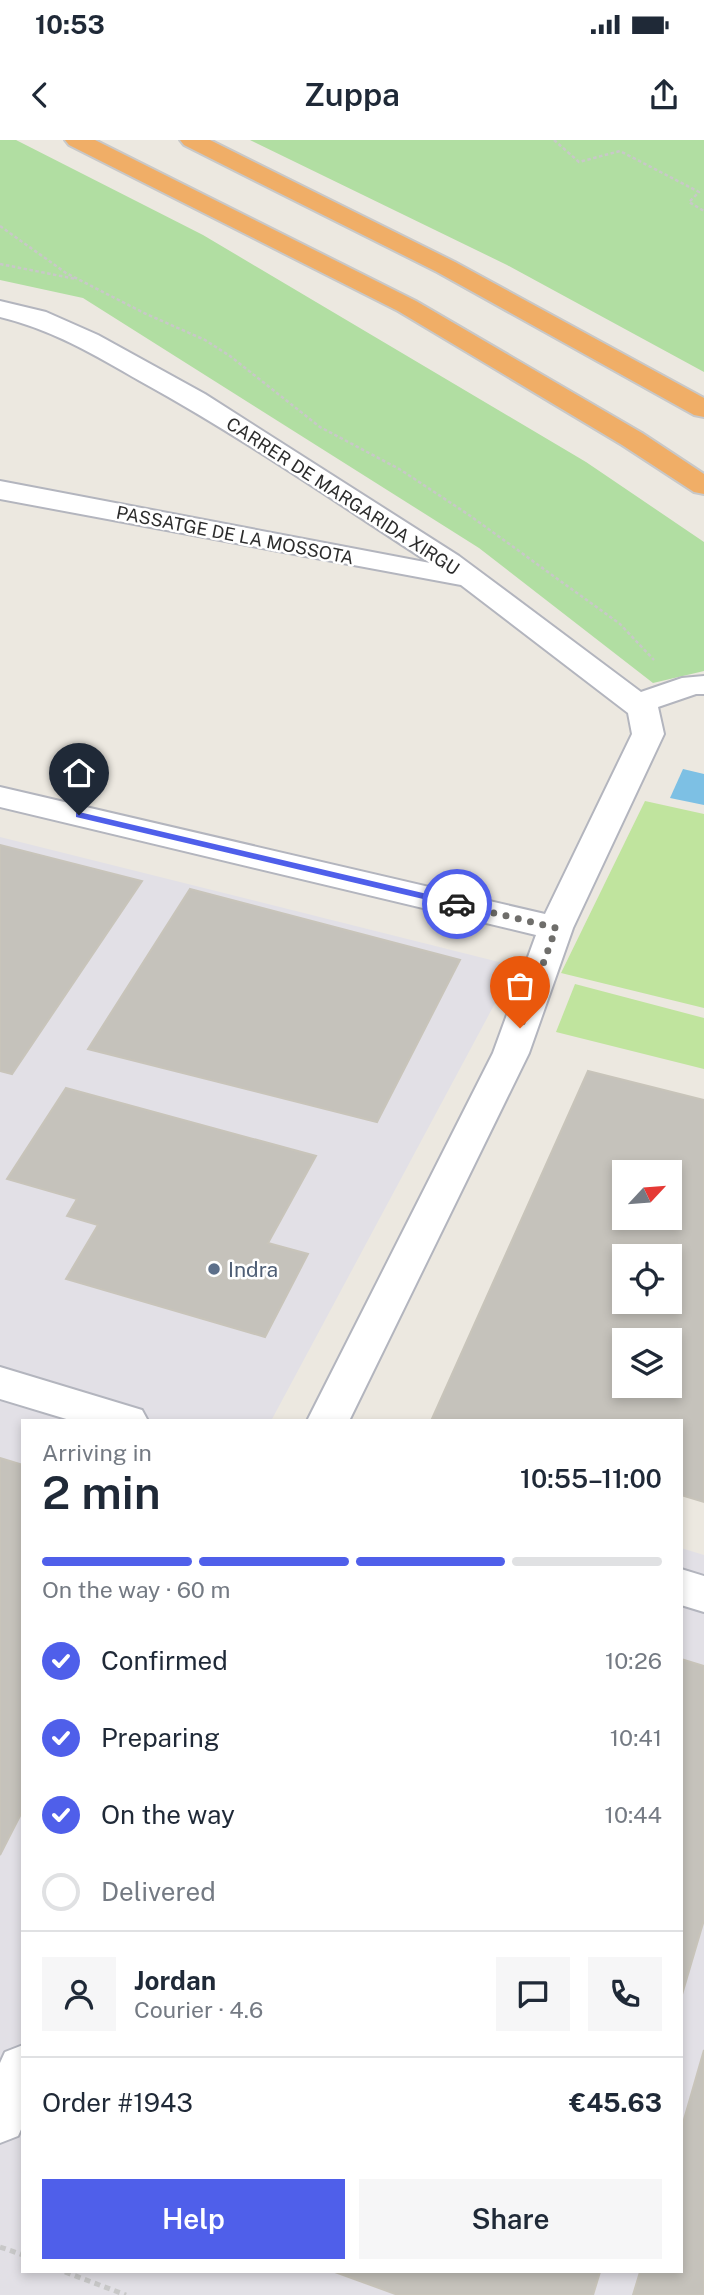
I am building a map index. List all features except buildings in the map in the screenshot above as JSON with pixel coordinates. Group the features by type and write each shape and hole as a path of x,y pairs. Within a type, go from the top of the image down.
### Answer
{"highway":[{"path":"77,140 407,306 632,439 704,486"},
{"path":"192,140 446,267 704,409"}],"street":[{"name":"CARRER DE MARGARIDA XIRGU","path":"0,309 37,318 89,341 195,400 449,562 643,719"},
{"name":"PASSATGE DE LA MOSSOTA","path":"0,490 470,579"},
{"path":"329,1419 511,1053 556,928 643,719 693,687"},
{"path":"0,797 556,928"},
{"path":"0,1383 120,1419"},
{"path":"683,1588 704,1594"},
{"path":"0,2118 21,2073"}],"path":[{"path":"554,140 579,162 620,151 699,192 689,202 704,211"},
{"path":"0,226 28,248 80,280 205,340 270,385 320,427 401,470 469,515 620,624 693,687"},
{"path":"0,264 80,280"},
{"path":"0,2247 21,2254"},
{"path":"68,2273 126,2295"}],"shaded area":[{"path":"0,837 515,966 272,1419 21,1419 21,2273 683,2273 683,1549 704,1555 704,2295 0,2295"}],"green space":[{"path":"0,140 16,140 203,235 586,462 704,542 704,671 653,683 479,548 83,298 0,280"},
{"path":"250,140 704,140 704,372 507,265"},
{"path":"645,801 704,814 704,1008 561,973"},
{"path":"575,984 704,1018 704,1069 556,1032"}],"water":[{"path":"683,769 704,774 704,805 670,798"}],"way so far":[{"path":"457,904 556,928 520,1028"}],"place":[{"name":"Indra","path":"214,1269"}],"route":[{"path":"79,815 457,904"}]}
